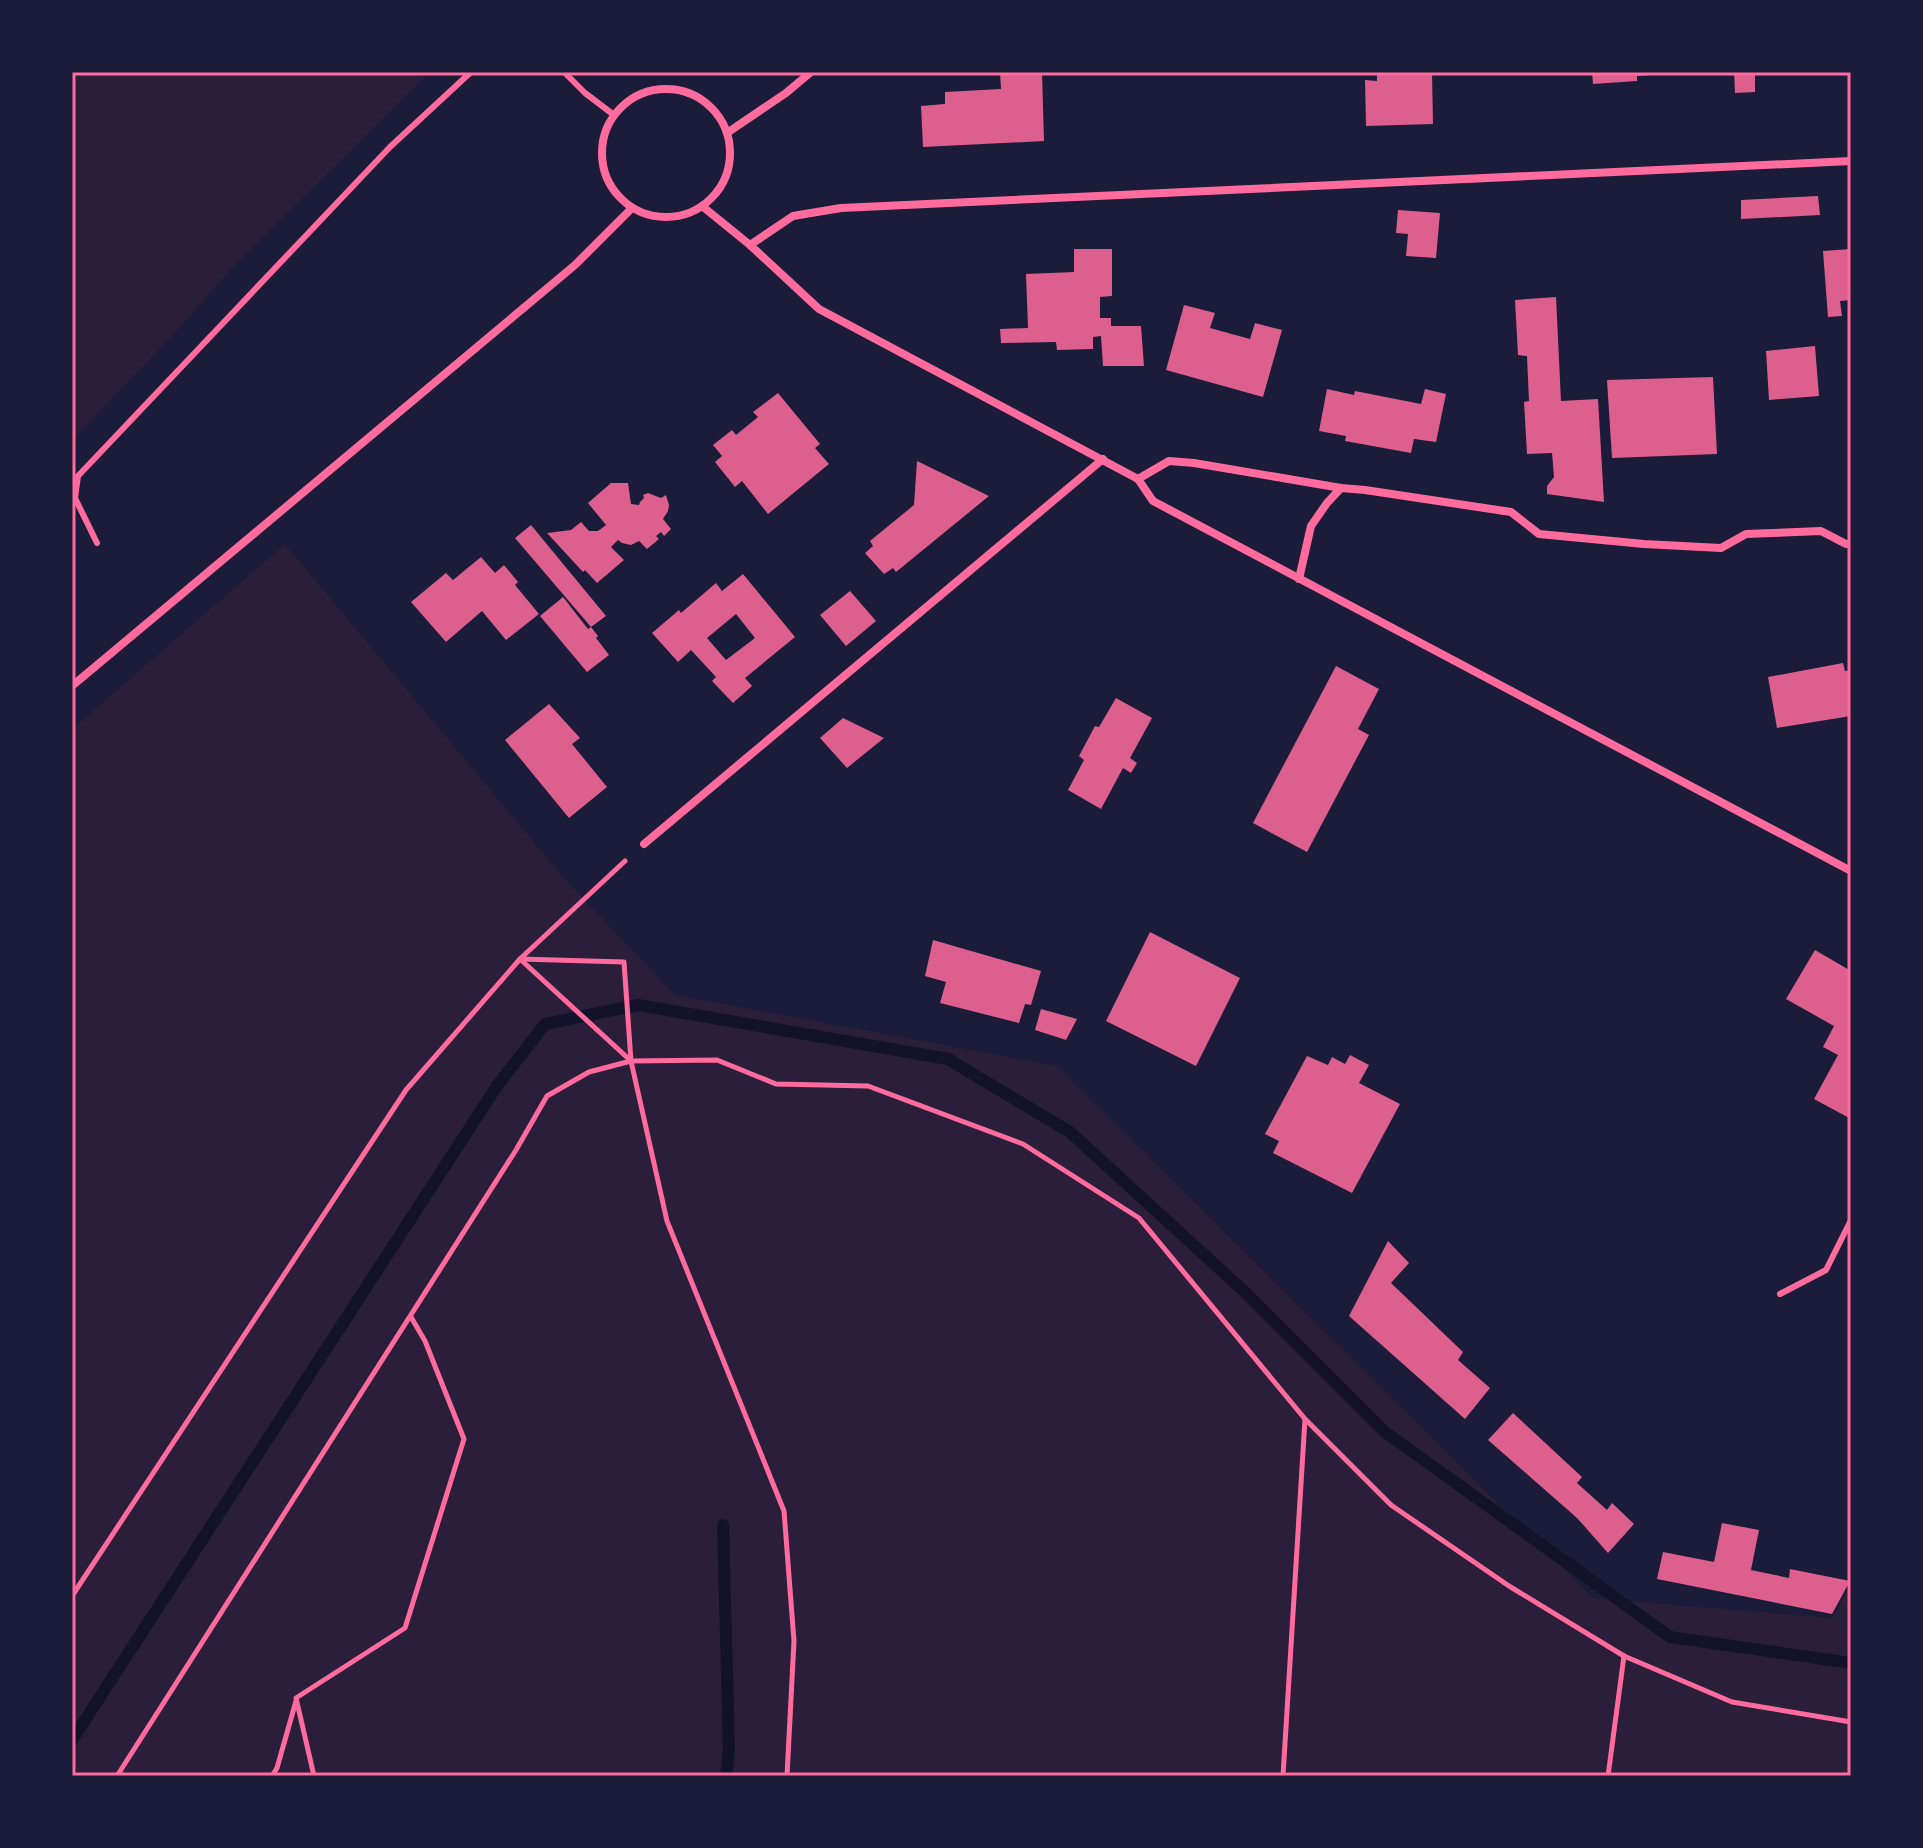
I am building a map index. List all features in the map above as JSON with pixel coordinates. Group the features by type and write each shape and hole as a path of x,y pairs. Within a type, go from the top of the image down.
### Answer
{"street":[{"path":"727,133 811,72"},
{"path":"662,88 690,93 713,108 727,133 730,160 721,186 702,206 680,216 655,216 632,208 613,190 603,165 603,139 614,115 635,96 662,88"},
{"path":"750,245 793,216 841,208 1851,161"},
{"path":"702,206 750,245 819,309 1138,479 1153,501 1851,871"},
{"path":"72,686 575,265 632,208"},
{"path":"644,844 1103,459"},
{"path":"1138,479 1169,461 1194,463 1511,512 1539,534 1721,548 1746,534 1821,531 1851,544"},
{"path":"1299,579 1311,526 1341,488"}],"lane":[{"path":"97,543 75,498 78,476 390,147 471,72"},
{"path":"564,72 614,115"},
{"path":"1780,1294 1826,1270 1851,1220"}],"path":[{"path":"72,1596 406,1090 520,959 644,844"},
{"path":"520,959 624,962 631,1061 667,1221 784,1511 794,1641 787,1776"},
{"path":"520,959 631,1061"},
{"path":"117,1776 411,1317 547,1096 589,1072 631,1061 717,1060 776,1084 868,1086 1023,1144 1139,1218 1305,1419 1391,1505 1509,1586 1624,1656 1732,1702 1851,1722"},
{"path":"272,1776 277,1768 296,1698 405,1628 464,1439 425,1341 411,1317"},
{"path":"1283,1776 1305,1419"},
{"path":"1608,1776 1624,1656"},
{"path":"296,1698 314,1776"}],"shaded area":[{"path":"72,72 430,72 231,269 175,333 72,440"},
{"path":"285,544 564,878 675,995 1057,1066 1593,1598 1832,1618 1851,1584 1851,1776 72,1776 72,729"}],"building":[{"path":"1000,72 1042,72 1044,141 923,147 921,106 945,104 945,92 1001,89"},
{"path":"1377,72 1432,72 1433,124 1366,126 1365,80 1377,81"},
{"path":"1592,72 1665,74 1637,76 1637,81 1593,84"},
{"path":"1734,72 1755,72 1755,92 1735,93"},
{"path":"1818,196 1820,215 1741,219 1741,200"},
{"path":"1398,210 1440,213 1436,258 1406,256 1408,234 1396,233"},
{"path":"1074,249 1112,249 1112,296 1100,297 1100,318 1111,318 1111,326 1141,326 1144,366 1103,366 1101,336 1093,337 1093,349 1057,350 1056,342 1001,343 1000,329 1028,328 1026,274 1074,272"},
{"path":"1851,249 1851,300 1840,301 1842,316 1828,317 1823,251"},
{"path":"1556,297 1561,401 1598,399 1604,502 1547,494 1547,486 1554,477 1552,453 1527,454 1524,402 1529,401 1527,356 1518,355 1515,300"},
{"path":"1184,305 1215,313 1210,328 1250,339 1255,323 1282,330 1263,397 1166,370"},
{"path":"1815,346 1819,396 1769,400 1766,351"},
{"path":"1713,377 1717,454 1612,458 1607,380"},
{"path":"1327,389 1354,395 1355,391 1421,404 1425,389 1446,394 1436,442 1414,439 1411,453 1345,441 1346,436 1319,431"},
{"path":"778,393 820,444 815,448 829,464 768,514 742,481 735,487 715,462 722,456 713,445 732,430 736,435 758,417 753,412"},
{"path":"917,461 989,496 896,572 893,568 884,574 865,553 873,546 870,541 914,505"},
{"path":"611,483 628,483 631,504 639,505 643,495 648,493 661,498 666,495 669,505 663,519 671,529 664,536 661,532 656,536 659,539 647,549 639,541 631,545 618,540 611,547 624,560 597,583 547,533 571,530 581,522 589,531 598,531 606,525 588,503"},
{"path":"531,525 606,616 591,627 515,538"},
{"path":"481,557 495,573 504,565 518,582 515,585 539,614 506,640 482,611 446,642 411,602 446,573 453,580"},
{"path":"743,574 795,637 745,678 752,686 733,703 712,681 716,677 691,650 678,662 652,633 716,583 722,591","holes":["736,614 755,638 726,660 707,638"]},
{"path":"850,591 876,621 846,646 820,615"},
{"path":"563,597 588,629 591,627 609,655 587,672 540,616"},
{"path":"1843,663 1845,671 1851,670 1851,716 1777,728 1768,677"},
{"path":"1336,666 1379,689 1358,729 1369,735 1307,852 1253,823"},
{"path":"1116,698 1152,718 1130,758 1137,763 1131,773 1123,768 1101,809 1068,790 1084,760 1079,756 1095,726 1099,727"},
{"path":"549,704 580,738 572,744 607,787 569,818 505,740"},
{"path":"843,718 884,738 847,768 820,738"},
{"path":"1150,932 1240,978 1196,1066 1106,1021"},
{"path":"933,940 1041,971 1031,1005 1025,1004 1019,1023 940,1003 946,982 925,976"},
{"path":"1815,950 1851,971 1851,1119 1814,1099 1838,1055 1823,1047 1834,1026 1786,999"},
{"path":"1041,1009 1077,1019 1066,1040 1035,1030"},
{"path":"1350,1055 1369,1065 1359,1083 1400,1104 1352,1193 1273,1153 1279,1141 1265,1134 1307,1056 1328,1065 1332,1057 1345,1064"},
{"path":"1388,1241 1409,1263 1391,1283 1463,1352 1458,1360 1490,1388 1465,1419 1349,1316"},
{"path":"1513,1413 1582,1477 1577,1483 1607,1510 1612,1503 1634,1524 1608,1553 1577,1518 1488,1440"},
{"path":"1722,1523 1759,1530 1751,1570 1789,1578 1790,1569 1850,1581 1832,1614 1657,1579 1663,1552 1714,1562"}],"waterway":[{"path":"72,1740 497,1086 545,1024 638,1005 948,1059 1070,1132 1247,1294 1385,1432 1670,1637 1851,1663"},
{"path":"723,1525 729,1751 726,1776"}]}
